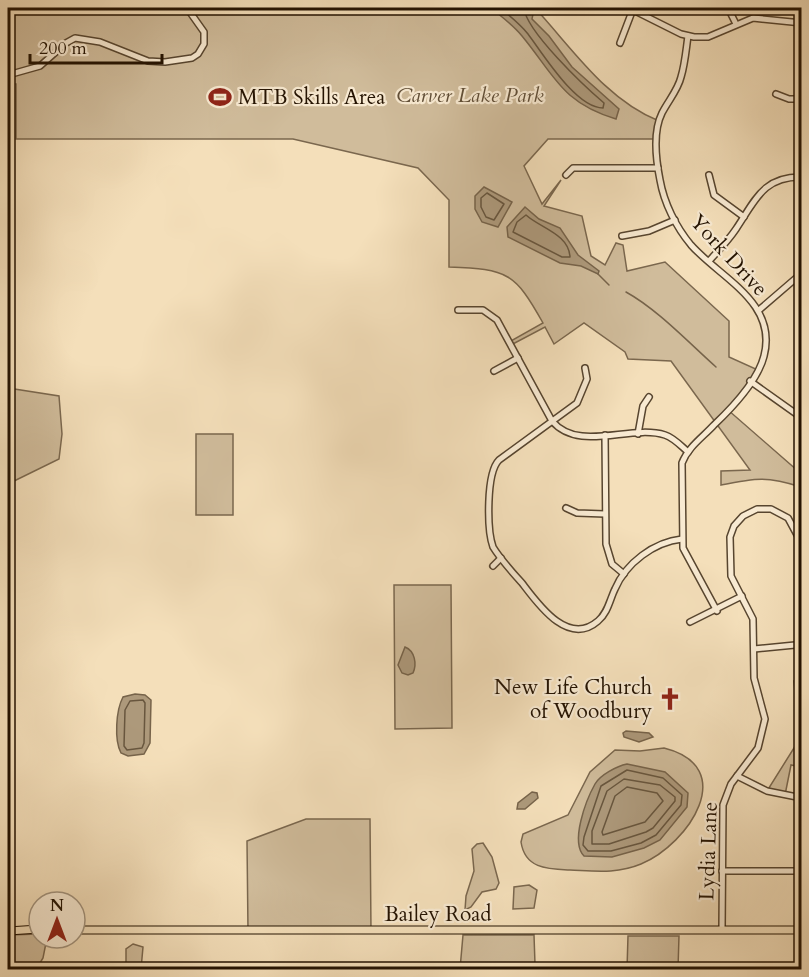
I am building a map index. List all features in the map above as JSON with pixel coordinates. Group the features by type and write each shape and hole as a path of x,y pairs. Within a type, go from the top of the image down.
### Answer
{"main road":[{"path":"8,931 27,930"},
{"name":"Bailey Road","path":"87,930 801,930"}],"street":[{"path":"8,75 40,66 75,38 100,42 148,61 175,61 192,58 203,46 204,32 188,8"},
{"path":"620,43 631,8 688,36 708,37 736,24 760,17 800,23 801,8"},
{"path":"729,10 736,24"},
{"name":"York Drive","path":"688,36 681,78 658,123 658,168 663,192 675,220 687,239 747,295 759,310 765,332 765,349 760,367 724,415 688,452"},
{"path":"776,94 789,99 801,99"},
{"path":"566,175 573,168 658,168"},
{"path":"709,176 714,195 744,217"},
{"path":"709,261 744,217 757,196 769,185 782,178 801,177"},
{"path":"622,236 649,231 675,220"},
{"path":"759,310 801,273"},
{"path":"458,310 478,309 491,314 500,324 552,421 563,432 572,435 668,436 688,452 681,468 684,554 717,610"},
{"path":"494,371 518,358"},
{"path":"585,368 587,379 577,403 498,460 492,469 490,535 493,547 545,612 557,622 572,627 588,627 600,620 624,574 654,547 682,539"},
{"path":"750,381 801,418"},
{"path":"638,434 643,406 649,397"},
{"path":"605,435 605,513 608,557 624,574"},
{"path":"566,508 577,513 605,513"},
{"name":"Lydia Lane","path":"722,929 723,805 737,776 756,752 765,729 764,707 755,680 753,619 732,579 730,537 741,518 761,508 777,510 790,521 801,544"},
{"path":"493,566 501,558"},
{"path":"690,622 742,596"},
{"path":"754,649 795,645"},
{"path":"737,776 767,791 801,798"},
{"path":"722,871 801,871"}],"green space":[{"name":"Carver Lake Park","path":"8,8 535,8 606,87 640,112 659,121 657,139 548,139 524,166 542,204 561,180 544,206 582,216 591,256 605,265 616,243 623,245 627,271 665,262 729,321 729,357 758,370 728,410 798,471 801,471 801,487 761,479 721,485 721,471 750,470 671,361 628,359 625,352 584,323 554,344 545,327 511,345 509,342 543,323 525,293 508,277 497,272 449,267 449,200 418,168 293,139 16,139 16,84 8,84"},
{"path":"8,388 59,396 62,434 59,459 8,484"},
{"path":"196,434 233,434 233,515 196,515"},
{"path":"394,585 451,585 452,728 395,729"},
{"path":"801,680 801,767 791,765 785,795 767,791 799,740 794,681"},
{"path":"664,748 687,758 699,771 703,788 699,806 689,824 676,840 659,854 632,867 606,871 546,868 527,858 521,842 523,834 568,815 590,772 615,750 640,751"},
{"path":"306,819 370,819 371,931 248,931 247,841"},
{"path":"483,843 492,857 499,883 496,889 482,892 471,907 465,910 466,896 474,871 472,849 477,844"},
{"path":"529,885 537,890 534,908 513,909 514,887"},
{"path":"27,934 27,950 45,950 37,968 18,969 8,962 8,935"},
{"path":"463,935 534,935 535,964 527,969 460,969"},
{"path":"628,936 679,936 678,969 627,969"},
{"path":"133,944 143,947 141,969 126,969 126,949"}],"water":[{"path":"491,8 528,8 533,14 532,19 549,36 572,67 619,109 616,119 583,105 571,96 552,76 519,32"},
{"path":"484,187 512,202 498,227 482,222 475,209 475,196"},
{"path":"525,207 539,219 560,228 578,255 599,271 598,274 581,266 560,263 508,237 507,227"},
{"path":"405,647 411,651 415,662 413,673 408,675 402,673 398,665"},
{"path":"135,694 145,695 151,700 150,743 144,754 128,756 121,753 119,747 117,717 123,697"},
{"path":"626,731 649,733 653,737 639,742 624,737 623,733"},
{"path":"627,764 665,772 688,793 687,807 660,840 644,848 612,857 584,856 580,850 579,831 591,791 605,774"},
{"path":"532,792 537,793 538,798 525,809 517,809 518,803"}],"waterway":[{"path":"598,274 609,285"},
{"path":"626,292 661,317 716,367"}],"place":[{"name":"MTB Skills Area","path":"220,97"},
{"name":"New Life Church of Woodbury","path":"670,699"}]}
